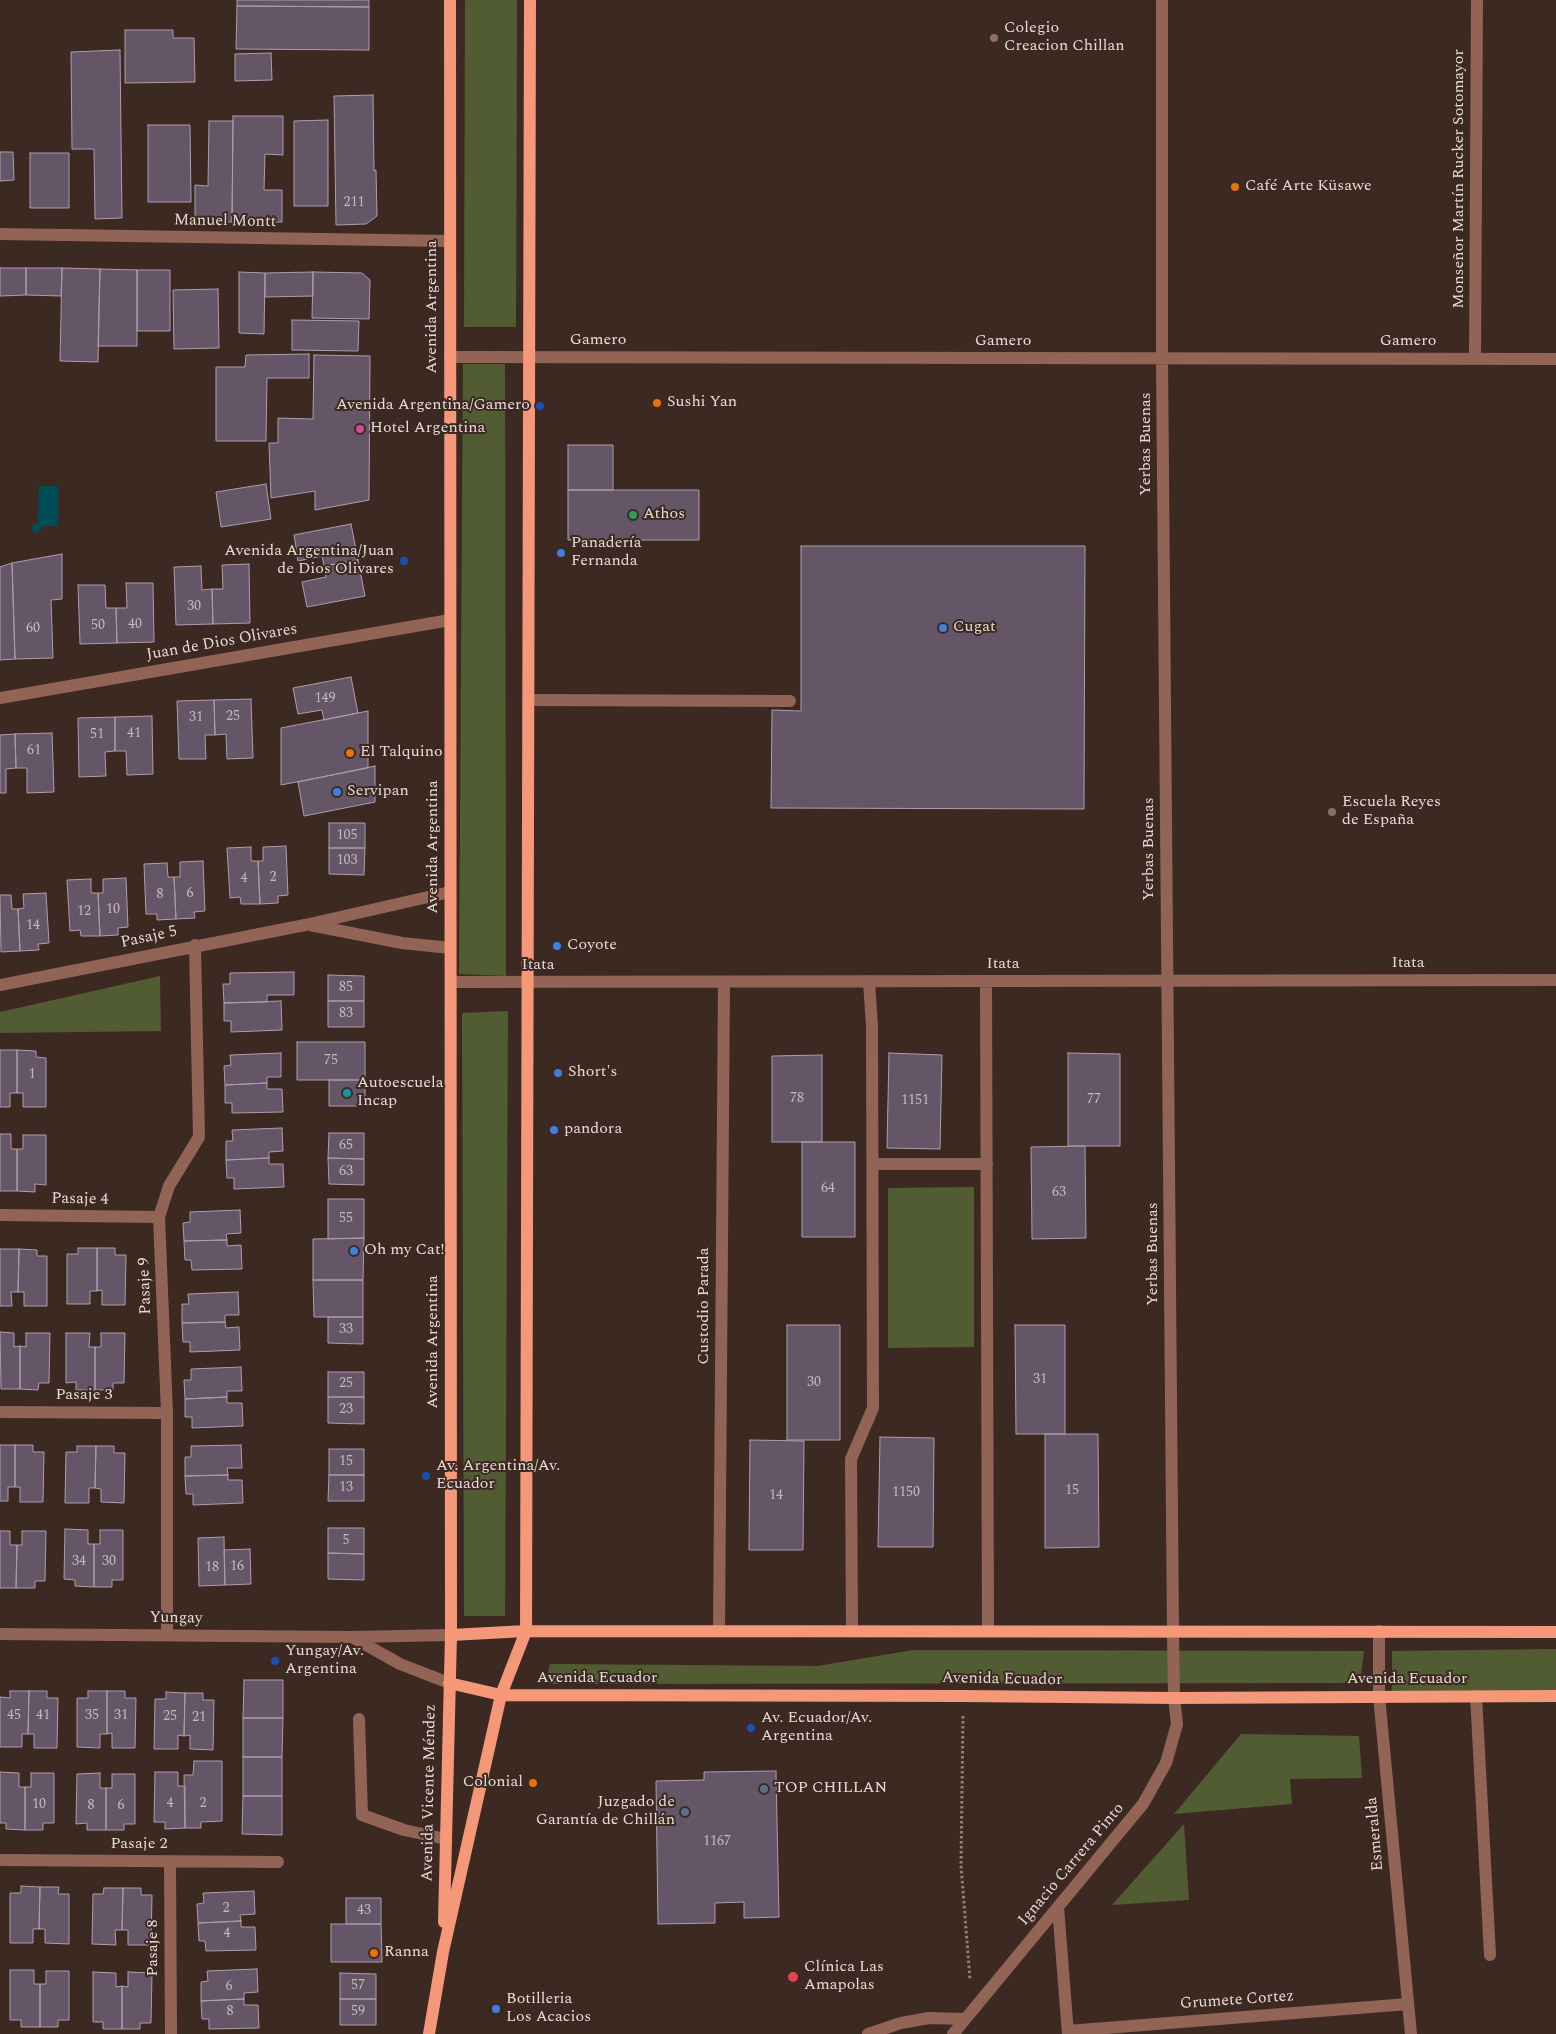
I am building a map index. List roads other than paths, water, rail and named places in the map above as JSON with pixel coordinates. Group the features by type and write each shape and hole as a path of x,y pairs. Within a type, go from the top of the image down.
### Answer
{"main road":[{"name":"Avenida Argentina","path":"450,0 451,1635"},
{"path":"526,1631 530,0"},
{"path":"451,1635 526,1631 1556,1632"},
{"name":"Avenida Vicente Méndez","path":"429,2034 443,1952 501,1695 526,1631"},
{"name":"Avenida Vicente Méndez","path":"443,1952 451,1635"},
{"name":"Avenida Ecuador","path":"449,1683 501,1695 1174,1698 1556,1696"}],"street":[{"name":"Yerbas Buenas","path":"1162,0 1162,358 1174,1698"},
{"name":"Monseñor Martín Rucker Sotomayor","path":"1475,358 1477,0"},
{"name":"Manuel Montt","path":"0,234 449,241"},
{"name":"Gamero","path":"450,357 1556,359"},
{"name":"Juan de Dios Olivares","path":"0,698 450,620"},
{"path":"529,700 790,701"},
{"name":"Pasaje 5","path":"0,985 305,924 450,892"},
{"name":"Pasaje 5","path":"305,924 402,943 450,948"},
{"name":"Pasaje 9","path":"166,1635 167,1413 159,1217 169,1186 199,1137 194,945"},
{"name":"Itata","path":"450,982 1556,980"},
{"path":"986,981 988,1631"},
{"name":"Custodio Parada","path":"719,1631 724,982"},
{"path":"852,1631 851,1459 873,1408 872,1026 869,982"},
{"path":"872,1164 986,1164"},
{"name":"Pasaje 4","path":"0,1215 159,1217"},
{"name":"Pasaje 3","path":"0,1412 167,1413"},
{"name":"Esmeralda","path":"1379,1631 1379,1696 1411,2034"},
{"name":"Yungay","path":"0,1634 352,1637 451,1635"},
{"name":"Yungay","path":"352,1637 400,1664 449,1683"},
{"path":"1476,1696 1490,1955"},
{"name":"Ignacio Carrera Pinto","path":"952,2034 1143,1804 1156,1784 1166,1763 1177,1724 1174,1698"},
{"path":"359,1719 362,1815 404,1830 446,1839"},
{"name":"Pasaje 2","path":"0,1860 278,1862"},
{"name":"Pasaje 8","path":"170,1861 171,2034"},
{"path":"1058,1908 1068,2032"},
{"name":"Grumete Cortez","path":"1068,2032 1408,2004"},
{"path":"868,2034 902,2023 969,2014"}],"water":[{"path":"39,486 58,486 58,526 42,526 41,530 34,533 31,527 38,523"}],"place":[{"name":"Colegio Creacion Chillan","path":"994,38"},
{"name":"Café Arte Küsawe","path":"1235,187"},
{"name":"Sushi Yan","path":"657,403"},
{"name":"Avenida Argentina/Gamero","path":"540,406"},
{"name":"Hotel Argentina","path":"360,429"},
{"name":"Athos","path":"633,515"},
{"name":"Panadería Fernanda","path":"561,553"},
{"name":"Avenida Argentina/Juan de Dios Olivares","path":"404,561"},
{"name":"Cugat","path":"943,628"},
{"name":"El Talquino","path":"350,753"},
{"name":"Servipan","path":"337,792"},
{"name":"Escuela Reyes de España","path":"1332,812"},
{"name":"Coyote","path":"557,946"},
{"name":"Short's","path":"558,1073"},
{"name":"Autoescuela Incap","path":"347,1093"},
{"name":"pandora","path":"554,1130"},
{"name":"Oh my Cat!","path":"354,1251"},
{"name":"Av. Argentina/Av. Ecuador","path":"426,1476"},
{"name":"Yungay/Av. Argentina","path":"275,1661"},
{"name":"Av. Ecuador/Av. Argentina","path":"751,1728"},
{"name":"Colonial","path":"533,1783"},
{"name":"TOP CHILLAN","path":"764,1789"},
{"name":"Juzgado de Garantía de Chillán","path":"685,1812"},
{"name":"Ranna","path":"374,1953"},
{"name":"Clínica Las Amapolas","path":"793,1977"},
{"name":"Botilleria Los Acacios","path":"496,2009"}]}
